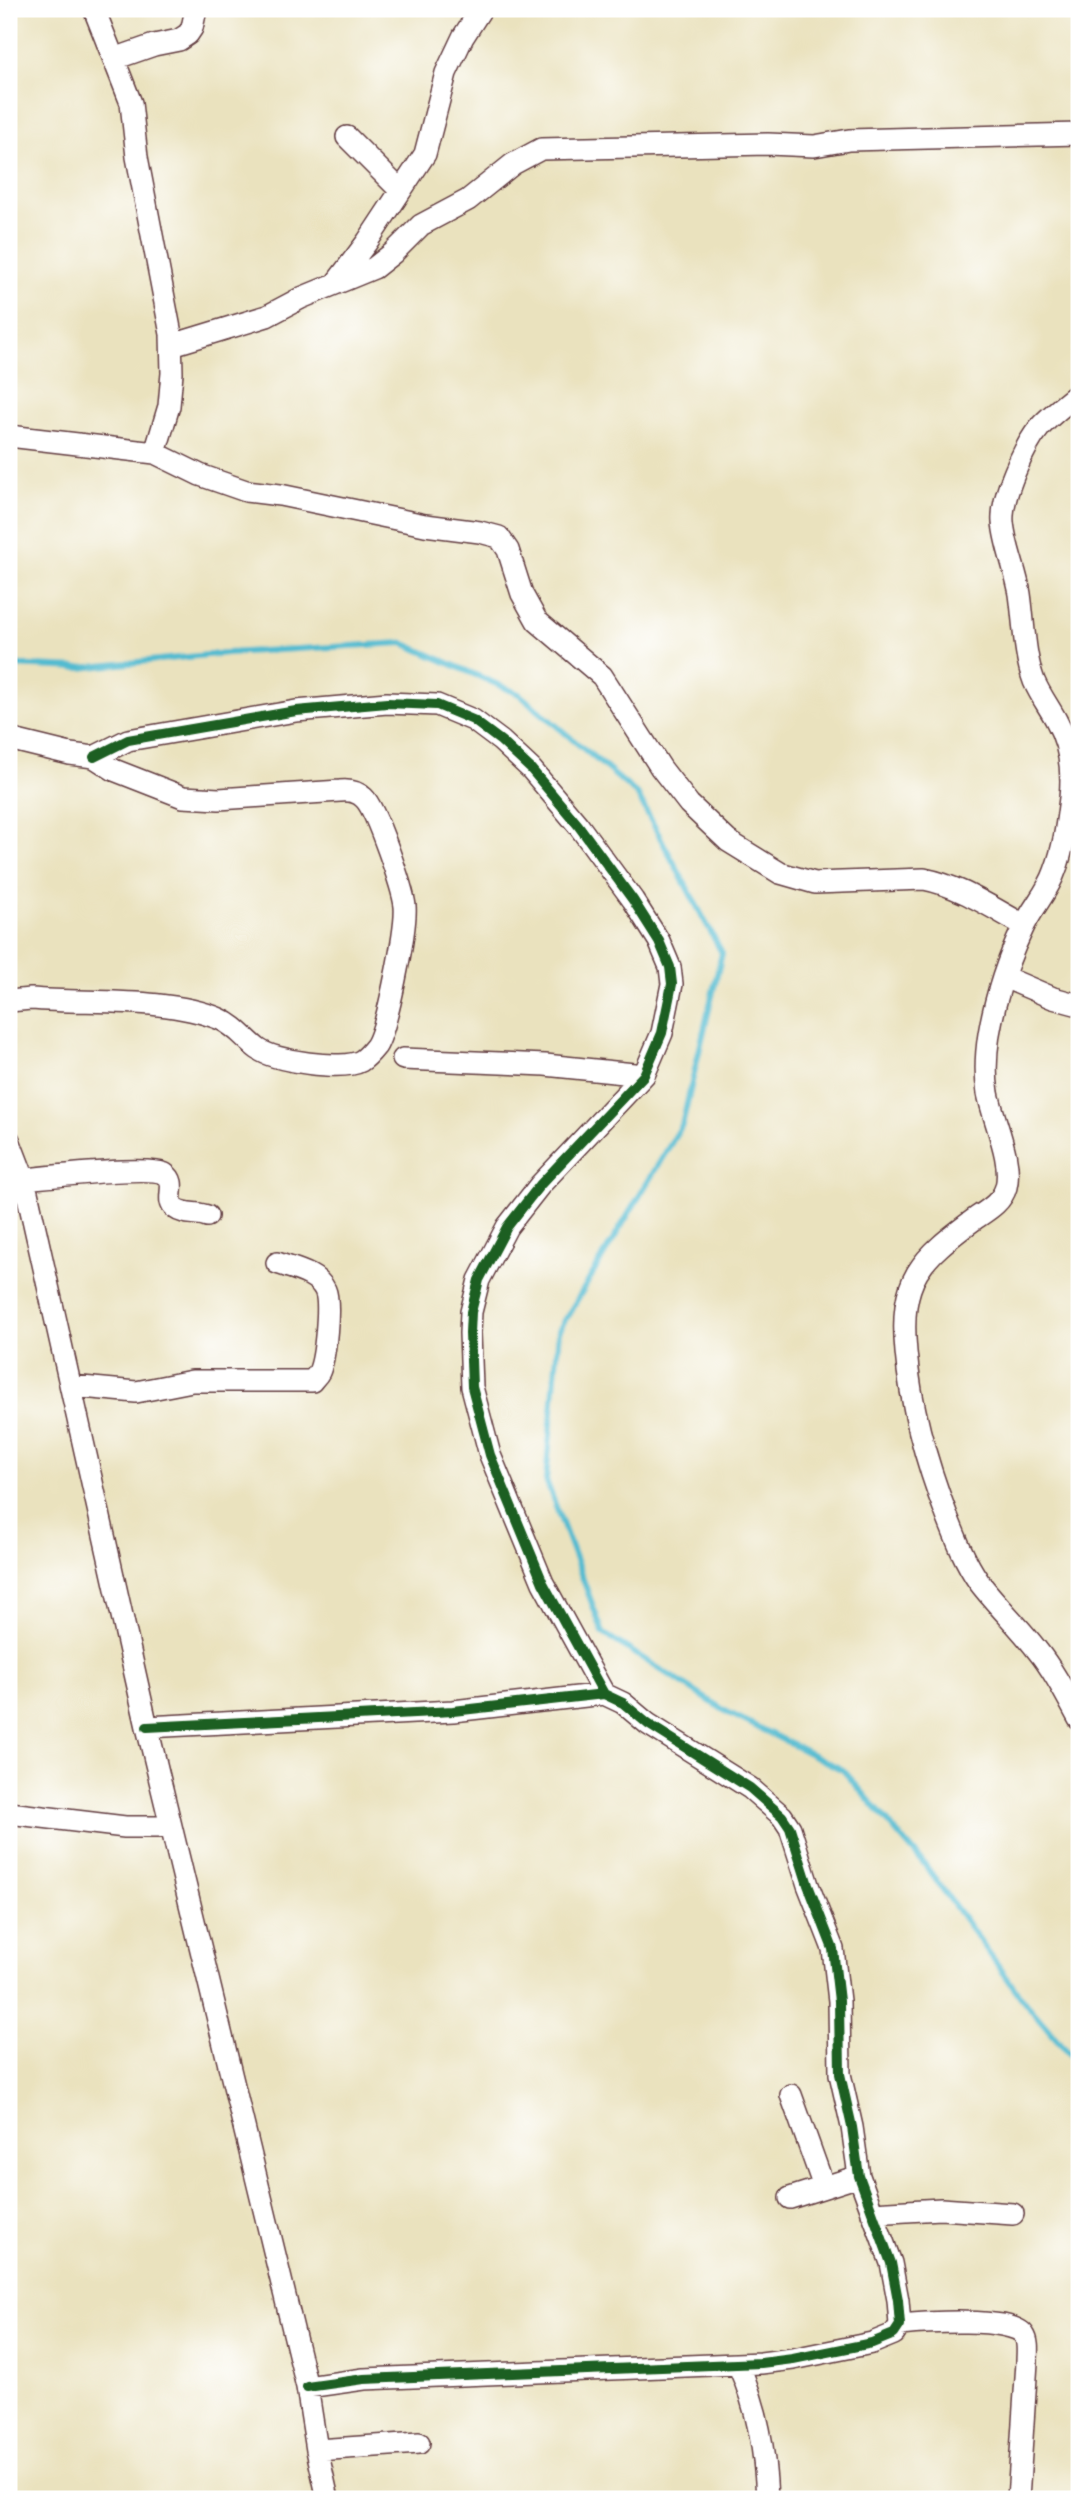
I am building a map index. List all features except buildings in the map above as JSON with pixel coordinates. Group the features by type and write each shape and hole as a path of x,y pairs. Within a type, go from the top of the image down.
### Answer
{"street":[{"path":"94,9 131,103 137,158 172,345 169,406 155,453"},
{"path":"114,59 154,45 179,40 192,28 195,9"},
{"path":"336,283 367,242 425,154 446,73 463,37 481,9"},
{"path":"172,345 267,316 374,268 421,225 468,200 513,164 541,149 768,144 814,146 849,140 1079,134"},
{"path":"347,137 400,190"},
{"path":"1079,393 1035,434 1015,474 1003,513 1018,584 1029,665 1038,689 1065,739 1071,760 1070,854 1024,925 1004,977 989,1032 988,1091 1006,1164 1005,1188 1001,1199 938,1245 919,1268 906,1300 904,1323 914,1408 927,1464 963,1554 980,1583 1052,1671 1079,1719"},
{"path":"9,436 155,453 214,480 246,491 280,495 425,525 499,537 508,550 522,594 537,621 602,676 668,778 689,804 728,841 780,873 815,883 924,879 936,881 1024,925"},
{"path":"94,757 128,740 296,711 387,704 437,705 473,720 501,741 545,783 626,891 665,953 672,984 669,1006 645,1075 540,1185 507,1227 479,1280 471,1312 472,1387 490,1455 543,1583 604,1694"},
{"path":"9,739 94,757 114,770 183,797 219,799 350,790 359,793 367,800 392,860 405,905 393,990 385,1022 377,1045 359,1062 328,1065 268,1055 223,1020 186,1008 31,999 9,1001"},
{"path":"1004,977 1053,998 1079,1005"},
{"path":"403,1059 545,1065 645,1075"},
{"path":"9,1140 23,1179 170,1827 307,2387 328,2499"},
{"path":"23,1179 138,1171 161,1172 172,1182 172,1204 175,1208 207,1216"},
{"path":"71,1386 147,1391 167,1384 192,1381 312,1381 318,1374 322,1360 327,1302 325,1290 311,1276 277,1263"},
{"path":"147,1727 453,1711 604,1694 623,1703 648,1724 750,1788 774,1807 790,1828 837,1968 840,2074 859,2176 891,2263 900,2325 894,2334 872,2343 793,2359 738,2364 363,2379 307,2387"},
{"path":"9,1813 125,1827 170,1827"},
{"path":"791,2095 824,2187"},
{"path":"790,2198 859,2176"},
{"path":"872,2213 940,2209 1013,2214"},
{"path":"900,2325 1000,2325 1014,2327 1025,2335 1027,2362 1018,2499"},
{"path":"738,2364 755,2407 763,2447 766,2499"},
{"path":"317,2450 419,2443"}],"waterway":[{"path":"9,665 80,668 227,653 403,643 519,694 637,794 722,953 682,1125 559,1330 546,1480 603,1633 727,1712 843,1770 925,1865 1024,2001 1079,2065"}],"cycle path":[{"path":"94,757 128,740 296,711 387,703 437,705 473,720 531,769 578,825 633,900 659,941 670,967 672,984 662,1033 644,1075 540,1185 507,1227 479,1280 471,1312 472,1387 490,1455 543,1583 604,1694"},
{"path":"147,1727 453,1711 604,1694 623,1703 648,1724 750,1788 782,1816 790,1828 808,1885 833,1949 839,2001 840,2074 859,2176 891,2263 900,2325 894,2334 872,2343 761,2363 364,2379 307,2387"}]}
